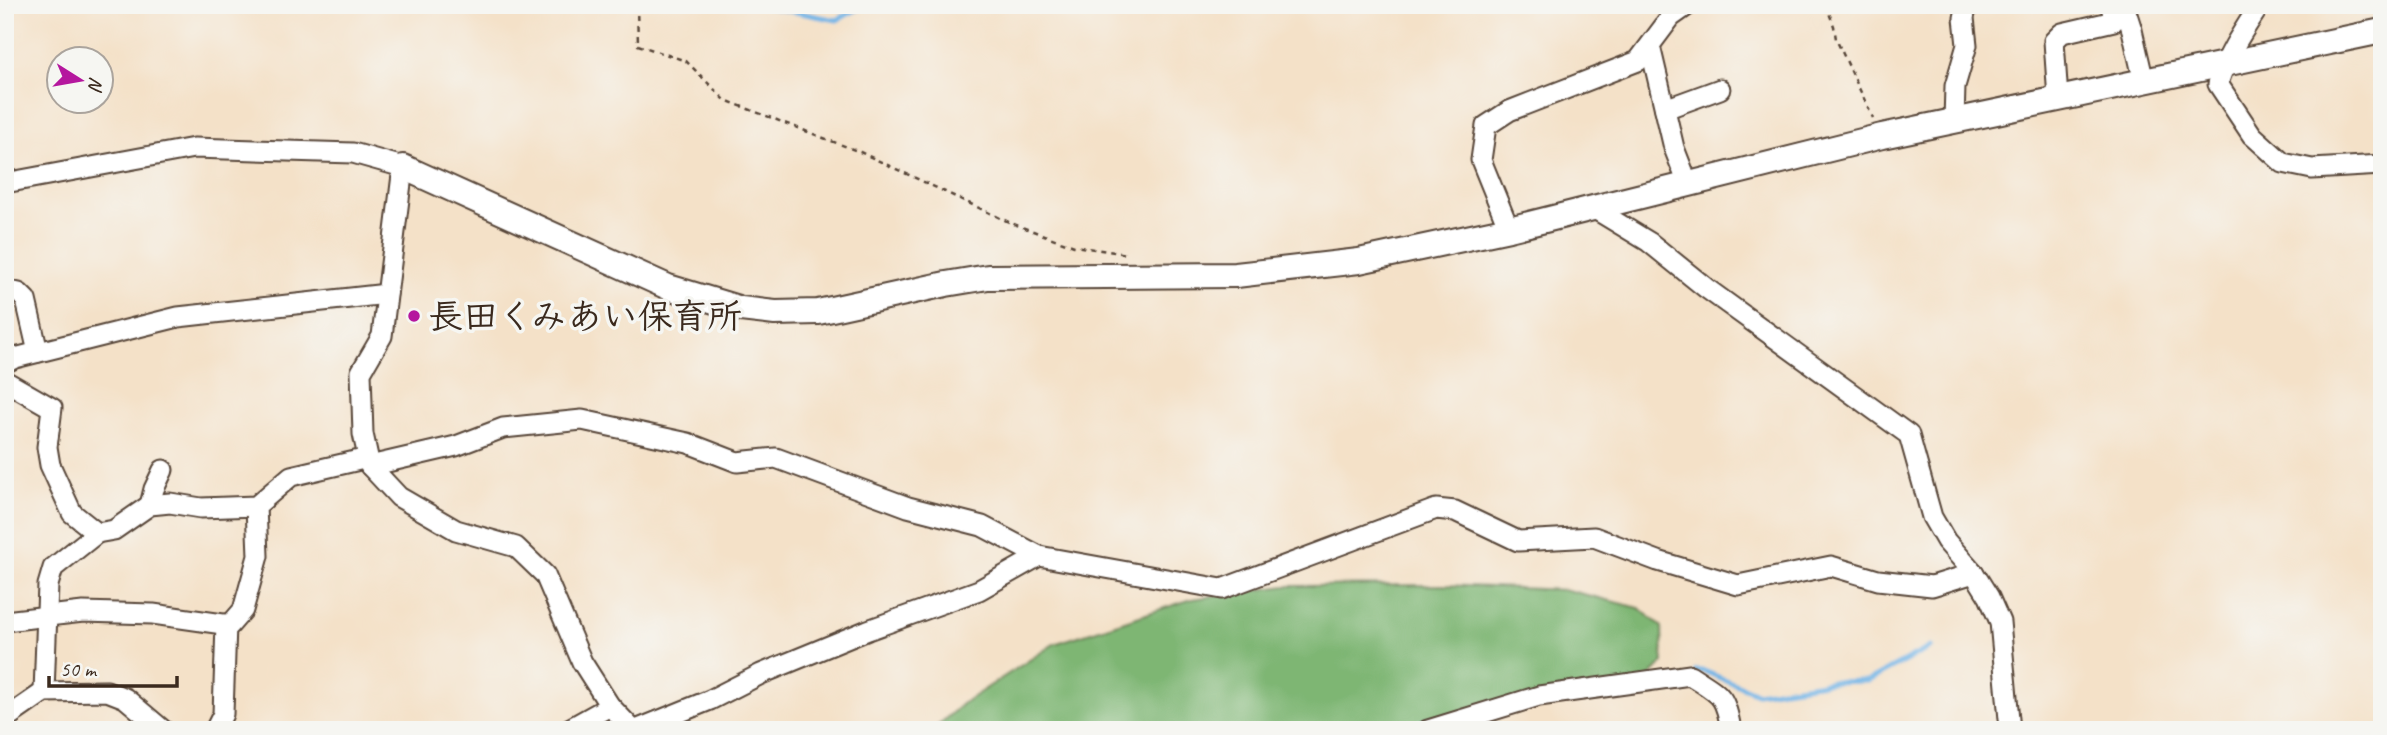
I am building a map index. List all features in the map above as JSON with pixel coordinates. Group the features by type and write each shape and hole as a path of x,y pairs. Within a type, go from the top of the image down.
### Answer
{"street":[{"path":"1509,229 1481,160 1486,126 1509,111 1638,61 1671,17 1688,5"},
{"path":"1955,121 1955,86 1967,45 1964,18 1967,5"},
{"path":"2058,99 2054,41 2062,33 2114,21 2111,5"},
{"path":"2124,5 2133,30 2144,82"},
{"path":"2260,5 2234,44 2218,84 2252,135 2283,163 2312,169 2382,165"},
{"path":"5,183 194,148 353,153 403,167 668,287 740,309 775,313 818,312 988,277 1236,275 1359,261 1509,229 1882,136 2382,31"},
{"path":"1650,46 1674,148 1688,184"},
{"path":"1665,108 1720,89"},
{"path":"403,167 382,336 361,372 363,434 369,462 399,497 456,530 516,547 545,575 582,662 610,706 635,730 710,700 761,674 844,640 979,590 1039,556"},
{"path":"1593,208 1649,242 1706,288 1909,435 1932,517 1946,541 1974,573 2000,622 2010,730"},
{"path":"5,290 19,293 26,300 38,352"},
{"path":"5,363 15,358 178,317 387,295"},
{"path":"5,382 52,408 47,447 51,466 72,513 97,533"},
{"path":"44,692 48,585 53,568 97,533 114,530 150,505 170,503 201,508 256,506 290,476 456,446 503,428 582,420 688,443 737,462 776,458 908,507 982,526 1039,556 1222,589 1436,509 1455,511 1518,541 1594,537 1658,561 1738,585 1831,565 1878,580 1932,586 1974,573"},
{"path":"150,505 154,488 163,470"},
{"path":"5,621 82,612 153,614 230,625 243,610 258,556 256,506"},
{"path":"215,730 223,715 226,624"},
{"path":"1428,730 1539,696 1690,675 1716,692 1726,703 1731,730"},
{"path":"5,719 44,692 107,691 125,698 163,730"},
{"path":"567,730 610,706"}],"path":[{"path":"637,5 638,45 686,61 725,100 860,152 1011,223 1074,246 1111,253 1135,254"},
{"path":"1826,5 1836,39 1882,136"}],"green space":[{"path":"1442,585 1567,590 1639,608 1662,627 1663,663 1641,685 1490,707 1475,730 933,730 962,704 1054,644 1192,599 1286,586"}],"waterway":[{"path":"759,5 837,20 865,5"},
{"path":"1696,671 1704,671 1757,693 1830,682 1868,681 1931,647"},
{"path":"1392,730 1429,720"}],"place":[{"name":"長田くみあい保育所","path":"414,316"}]}
